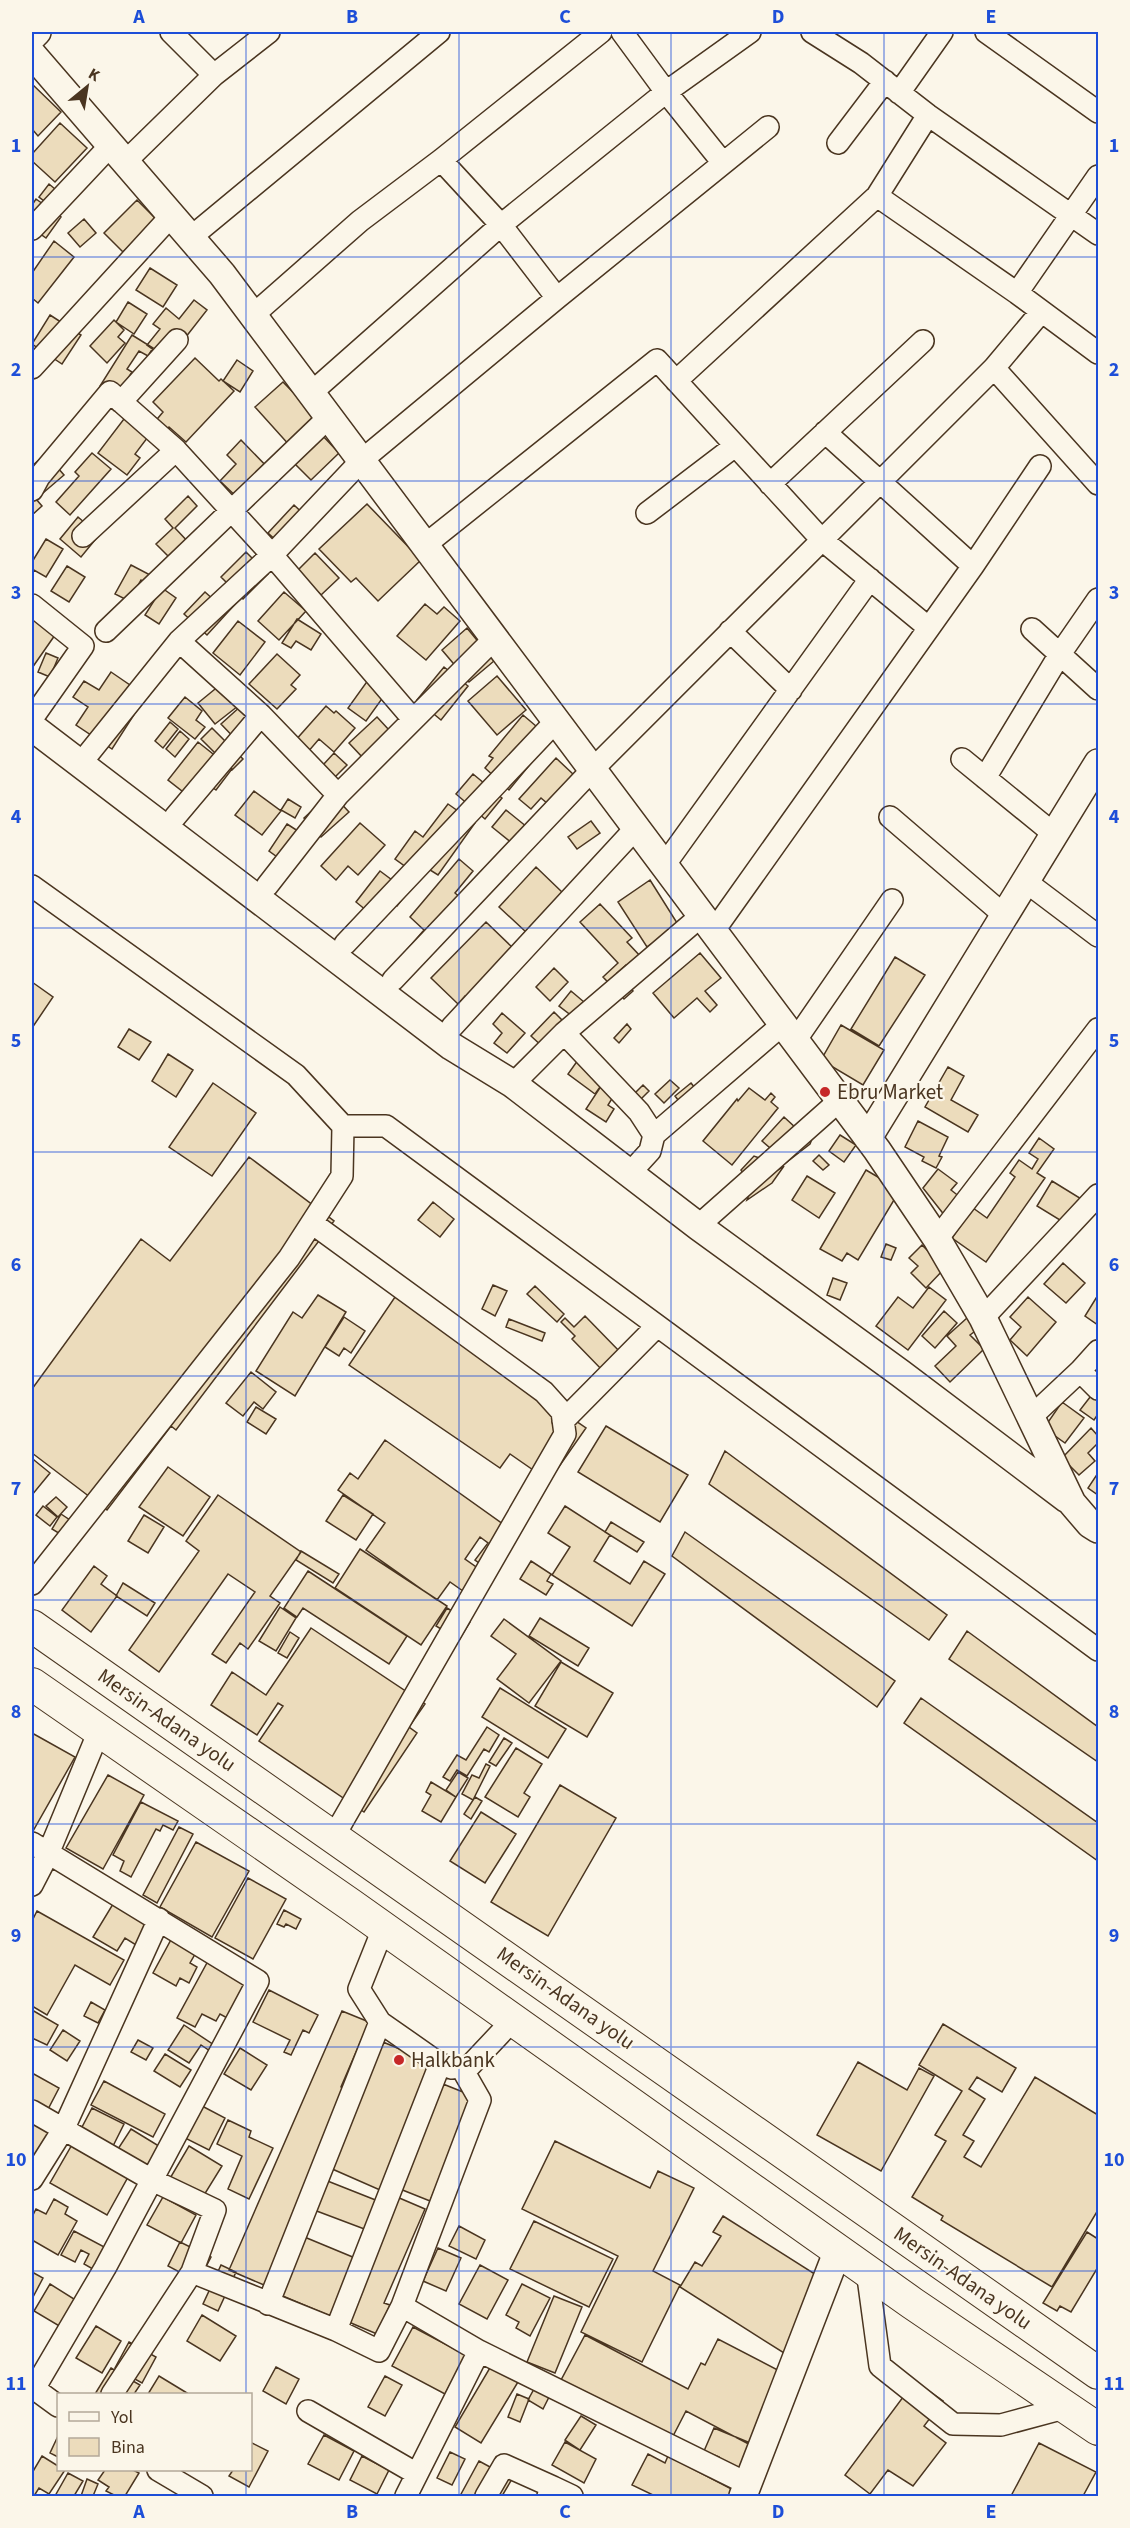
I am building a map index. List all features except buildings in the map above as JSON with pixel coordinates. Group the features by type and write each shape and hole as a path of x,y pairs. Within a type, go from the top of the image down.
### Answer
{"highway":[{"name":"Mersin-Adana yolu","path":"32,1626 1098,2373"},
{"path":"32,1684 838,2250 1098,2428"}],"main road":[{"path":"32,37 37,32"},
{"path":"32,54 222,274 593,769 663,867 868,1138 937,1239 983,1318 1072,1503"},
{"path":"33,717 89,753 393,980 452,1027 513,1084 698,1226 900,1373 1072,1503 1096,1528"},
{"path":"33,717 451,1046 513,1084"},
{"path":"868,1138 1098,763"},
{"path":"745,2490 838,2250"}],"street":[{"path":"171,32 214,75"},
{"path":"32,229 117,154 269,32"},
{"path":"190,238 439,32"},
{"path":"252,316 360,221 441,160 601,32"},
{"path":"622,32 723,163"},
{"path":"311,393 501,225 666,92 750,32"},
{"path":"812,32 861,63 928,115 1098,234"},
{"path":"838,143 942,32"},
{"path":"986,32 1098,112"},
{"path":"676,381 878,196 928,115"},
{"path":"89,753 179,641 272,555 362,460 768,127"},
{"path":"441,160 501,225 557,298"},
{"path":"1017,293 1098,176"},
{"path":"878,196 1098,353"},
{"path":"32,368 171,216"},
{"path":"393,980 593,769 994,368 1041,312"},
{"path":"121,402 177,340"},
{"path":"770,484 924,341"},
{"path":"425,545 657,360 821,539 929,628"},
{"path":"994,368 1098,484"},
{"path":"32,490 39,477 110,392 176,450 272,555 412,718"},
{"path":"106,631 329,417"},
{"path":"825,432 973,566"},
{"path":"647,513 735,446"},
{"path":"83,536 176,450"},
{"path":"513,1084 564,1033 707,924 929,628 1040,466"},
{"path":"663,867 870,579"},
{"path":"985,778 1060,654 1098,599"},
{"path":"32,605 83,646 33,717"},
{"path":"1032,629 1098,688"},
{"path":"730,631 790,690"},
{"path":"267,886 338,795 412,718 495,638"},
{"path":"179,641 261,715 338,795"},
{"path":"175,817 261,715"},
{"path":"345,944 556,721"},
{"path":"962,759 1054,834"},
{"path":"890,817 1004,915"},
{"path":"452,1027 636,828"},
{"path":"1025,881 1098,936"},
{"path":"32,886 296,1075 343,1126 342,1176 289,1258 32,1584"},
{"path":"629,1174 650,1151 654,1135 789,1033 892,900"},
{"path":"937,1239 1098,1029"},
{"path":"564,1033 639,1112 654,1135"},
{"path":"698,1226 840,1100"},
{"path":"343,1126 386,1126 1098,1650"},
{"path":"983,1318 1098,1195"},
{"path":"312,1223 544,1392 562,1412 565,1434 334,1836"},
{"path":"563,1421 657,1326"},
{"path":"1030,1417 1080,1371 1098,1351"},
{"path":"1080,1371 1098,1389"},
{"path":"32,1885 40,1849 99,1731"},
{"path":"40,1849 258,1981 105,2268 33,2388 57,2405"},
{"path":"32,2179 64,2128 159,1919"},
{"path":"192,2272 336,2330 379,2351 402,2306 480,2100 464,2072 440,2064 380,2022 359,1989 383,1929"},
{"path":"464,2072 512,2021"},
{"path":"268,2304 380,2022"},
{"path":"336,2330 440,2064"},
{"path":"32,2111 152,2180 215,2210 192,2272 113,2393"},
{"path":"867,2270 880,2366 953,2424 1001,2425 1068,2407"},
{"path":"402,2306 479,2351 745,2490"},
{"path":"406,2496 479,2351"},
{"path":"308,2411 417,2474"},
{"path":"486,2496 504,2465 550,2492 572,2496"},
{"path":"165,2482 202,2496"}],"place":[{"name":"Ebru Market","path":"825,1092"},
{"name":"Halkbank","path":"399,2060"}]}
